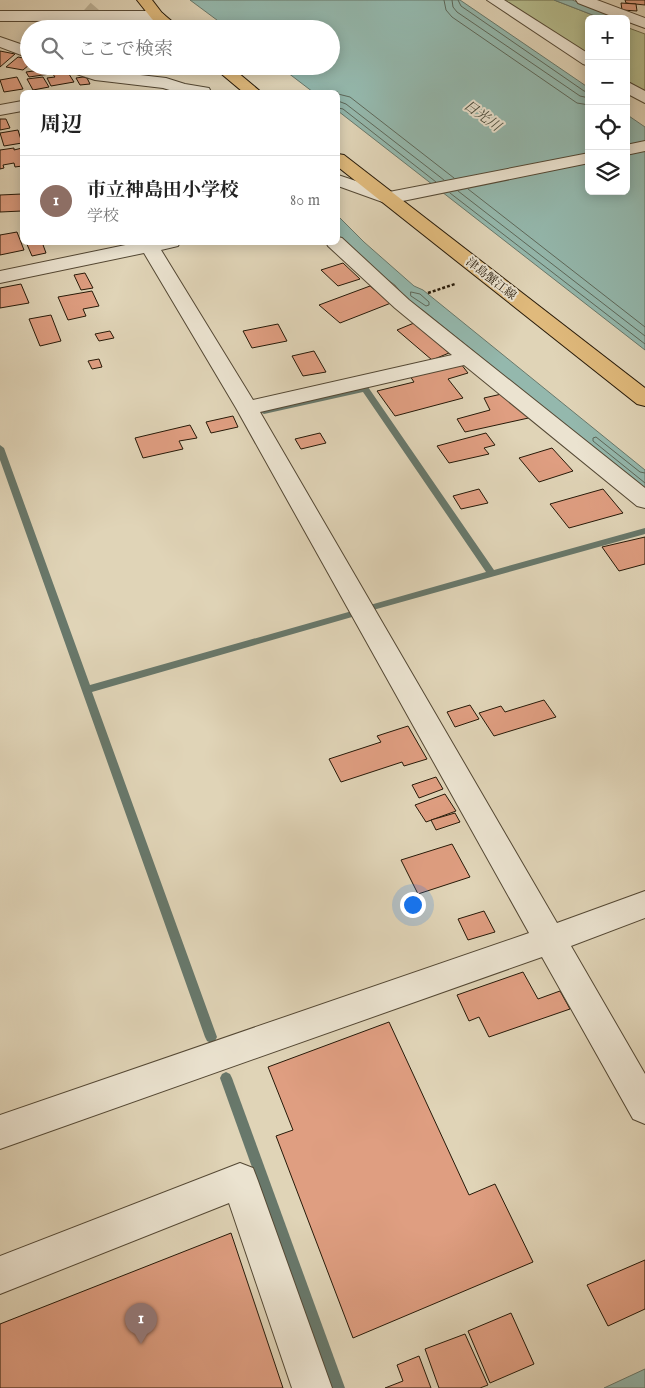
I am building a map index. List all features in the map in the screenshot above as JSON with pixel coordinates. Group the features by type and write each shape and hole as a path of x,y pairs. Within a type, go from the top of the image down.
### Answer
{"main road":[{"path":"144,0 162,20"},
{"path":"231,75 250,90"},
{"name":"津島蟹江線","path":"340,161 645,400"}],"street":[{"path":"494,0 587,60"},
{"path":"583,0 645,23"},
{"path":"0,2 46,1"},
{"path":"0,16 157,16"},
{"path":"0,42 20,50"},
{"path":"93,75 190,90"},
{"path":"160,75 177,88"},
{"path":"112,90 124,88 130,80"},
{"path":"630,89 645,98"},
{"path":"12,108 20,122"},
{"path":"630,149 645,146"},
{"path":"340,181 388,198 585,159"},
{"path":"0,277 58,257 160,245 247,408 645,1107"},
{"path":"338,245 402,304 645,500"},
{"path":"247,408 470,357"},
{"path":"0,1132 549,940 645,904"},
{"path":"0,1275 240,1181 312,1388"}],"green space":[{"path":"499,0 554,0 593,15 585,15 585,55"},
{"path":"630,28 645,34 645,94 630,85"}],"water":[{"name":"日光川","path":"190,0 460,0 585,85 585,195 630,195 630,117 645,127 645,350 340,113 340,90 310,90 291,75 340,75 340,20 217,20"},
{"path":"554,0 572,0 613,15 593,15"},
{"path":"340,218 414,286 423,290 645,470 645,490 424,311 405,298 395,285 373,270 340,238"},
{"path":"645,1369 645,1388 604,1388"}],"building":[{"path":"625,0 645,0 645,5 626,3"},
{"path":"621,3 636,4 637,11 622,10"},
{"path":"0,51 15,54 0,67"},
{"path":"18,57 20,57 20,69 6,67"},
{"path":"54,75 70,75 74,82 51,86 47,78 55,77"},
{"path":"17,77 23,89 4,92 0,80"},
{"path":"43,77 49,87 33,90 27,79"},
{"path":"76,78 87,78 90,84 80,85"},
{"path":"0,119 6,119 10,128 0,130"},
{"path":"18,130 20,143 4,146 0,133"},
{"path":"20,148 20,166 15,167 14,163 3,165 4,168 0,169 0,150"},
{"path":"20,194 20,211 0,212 0,195"},
{"path":"17,232 20,245 22,245 24,250 0,255 0,235"},
{"path":"27,245 43,245 46,253 32,256"},
{"path":"343,263 360,279 338,286 321,270"},
{"path":"85,273 93,288 81,290 74,275"},
{"path":"21,284 29,303 0,308 0,288"},
{"path":"370,286 391,303 340,323 319,305"},
{"path":"92,291 99,306 83,309 86,316 68,320 58,297"},
{"path":"51,315 61,341 40,346 29,319"},
{"path":"414,323 449,353 432,360 397,330"},
{"path":"278,324 287,341 252,348 243,331"},
{"path":"110,331 114,338 99,341 95,334"},
{"path":"314,351 326,372 303,376 292,356"},
{"path":"99,359 102,367 92,369 88,361"},
{"path":"461,364 468,373 448,379 463,398 395,416 377,391 414,382 410,376"},
{"path":"506,393 533,417 465,432 457,419 490,410 484,398"},
{"path":"233,416 238,427 211,433 206,422"},
{"path":"190,425 197,438 179,441 183,449 143,458 135,438"},
{"path":"320,433 326,443 301,449 295,439"},
{"path":"486,433 495,445 484,448 489,454 449,463 437,446"},
{"path":"552,448 573,471 539,482 519,458"},
{"path":"479,489 488,503 461,509 453,496"},
{"path":"603,489 623,513 569,528 550,504"},
{"path":"645,537 645,564 619,571 602,547"},
{"path":"544,700 556,717 494,736 479,713 501,706 505,712"},
{"path":"470,705 479,719 455,727 447,712"},
{"path":"408,726 427,759 404,766 402,762 341,782 329,759 381,742 377,736"},
{"path":"436,777 443,789 419,798 412,785"},
{"path":"445,794 456,811 426,822 415,805"},
{"path":"455,813 460,822 436,830 431,820"},
{"path":"452,844 470,877 418,894 401,860"},
{"path":"484,911 495,932 468,940 458,919"},
{"path":"523,972 538,999 560,991 570,1009 489,1037 479,1017 469,1021 457,995"},
{"path":"389,1022 469,1195 495,1184 533,1262 353,1338 276,1136 293,1130 268,1067"},
{"path":"231,1233 283,1388 0,1388 0,1324"},
{"path":"645,1260 645,1309 608,1326 587,1285"},
{"path":"511,1313 534,1364 490,1383 468,1331"},
{"path":"465,1334 488,1385 480,1388 439,1388 425,1349"},
{"path":"419,1356 431,1388 385,1388 403,1381 397,1365"}],"waterway":[{"path":"264,412 365,389 492,574"},
{"path":"0,448 211,1037"},
{"path":"492,574 645,531"},
{"path":"373,607 492,574"},
{"path":"87,690 352,614"},
{"path":"226,1078 338,1388"}],"tunnel":[{"path":"85,9 97,20"}],"place":[{"name":"市立神島田小学校","path":"141,1344"}]}
